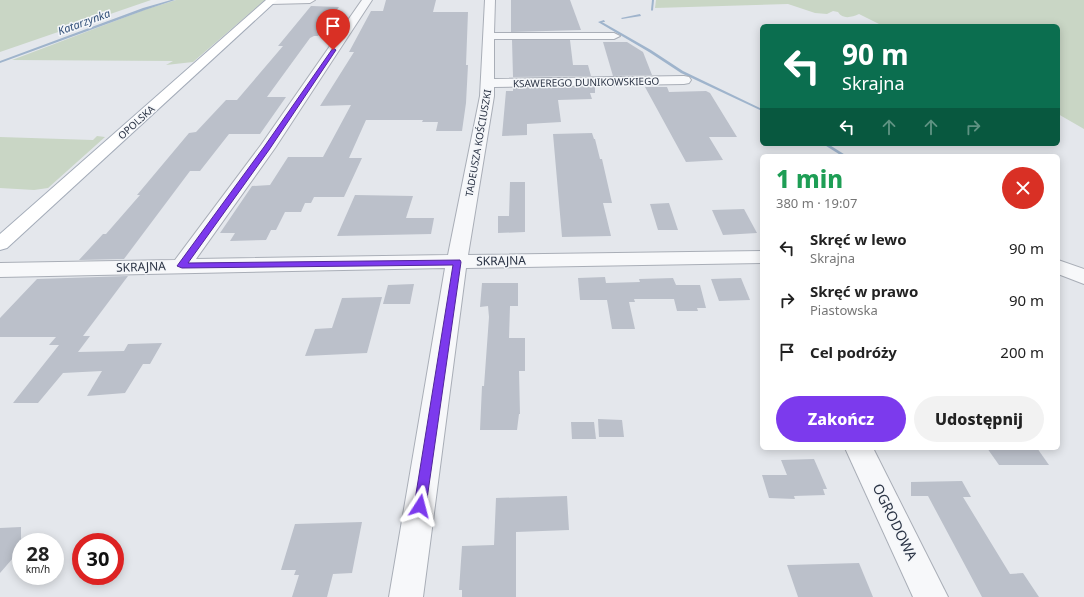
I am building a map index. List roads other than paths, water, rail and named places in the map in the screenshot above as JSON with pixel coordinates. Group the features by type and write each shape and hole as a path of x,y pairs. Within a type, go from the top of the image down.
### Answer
{"main road":[{"name":"OPOLSKA","path":"0,244 271,0"}],"street":[{"path":"271,0 310,0"},
{"path":"182,266 266,148 367,0"},
{"name":"TADEUSZA KOŚCIUSZKI","path":"406,597 457,262 487,96 490,0"},
{"path":"488,36 614,36"},
{"name":"KSAWEREGO DUNIKOWSKIEGO","path":"488,83 684,80"},
{"name":"SKRAJNA","path":"0,270 760,256"},
{"path":"1060,267 1084,277"},
{"name":"OGRODOWA","path":"860,450 931,597"}],"waterway":[{"name":"Katarzynka","path":"0,62 144,9 174,0"},
{"path":"652,10 653,0"},
{"path":"622,18 640,15"},
{"path":"604,21 599,22 650,51 682,72 760,109"},
{"path":"828,146 842,154"}]}
